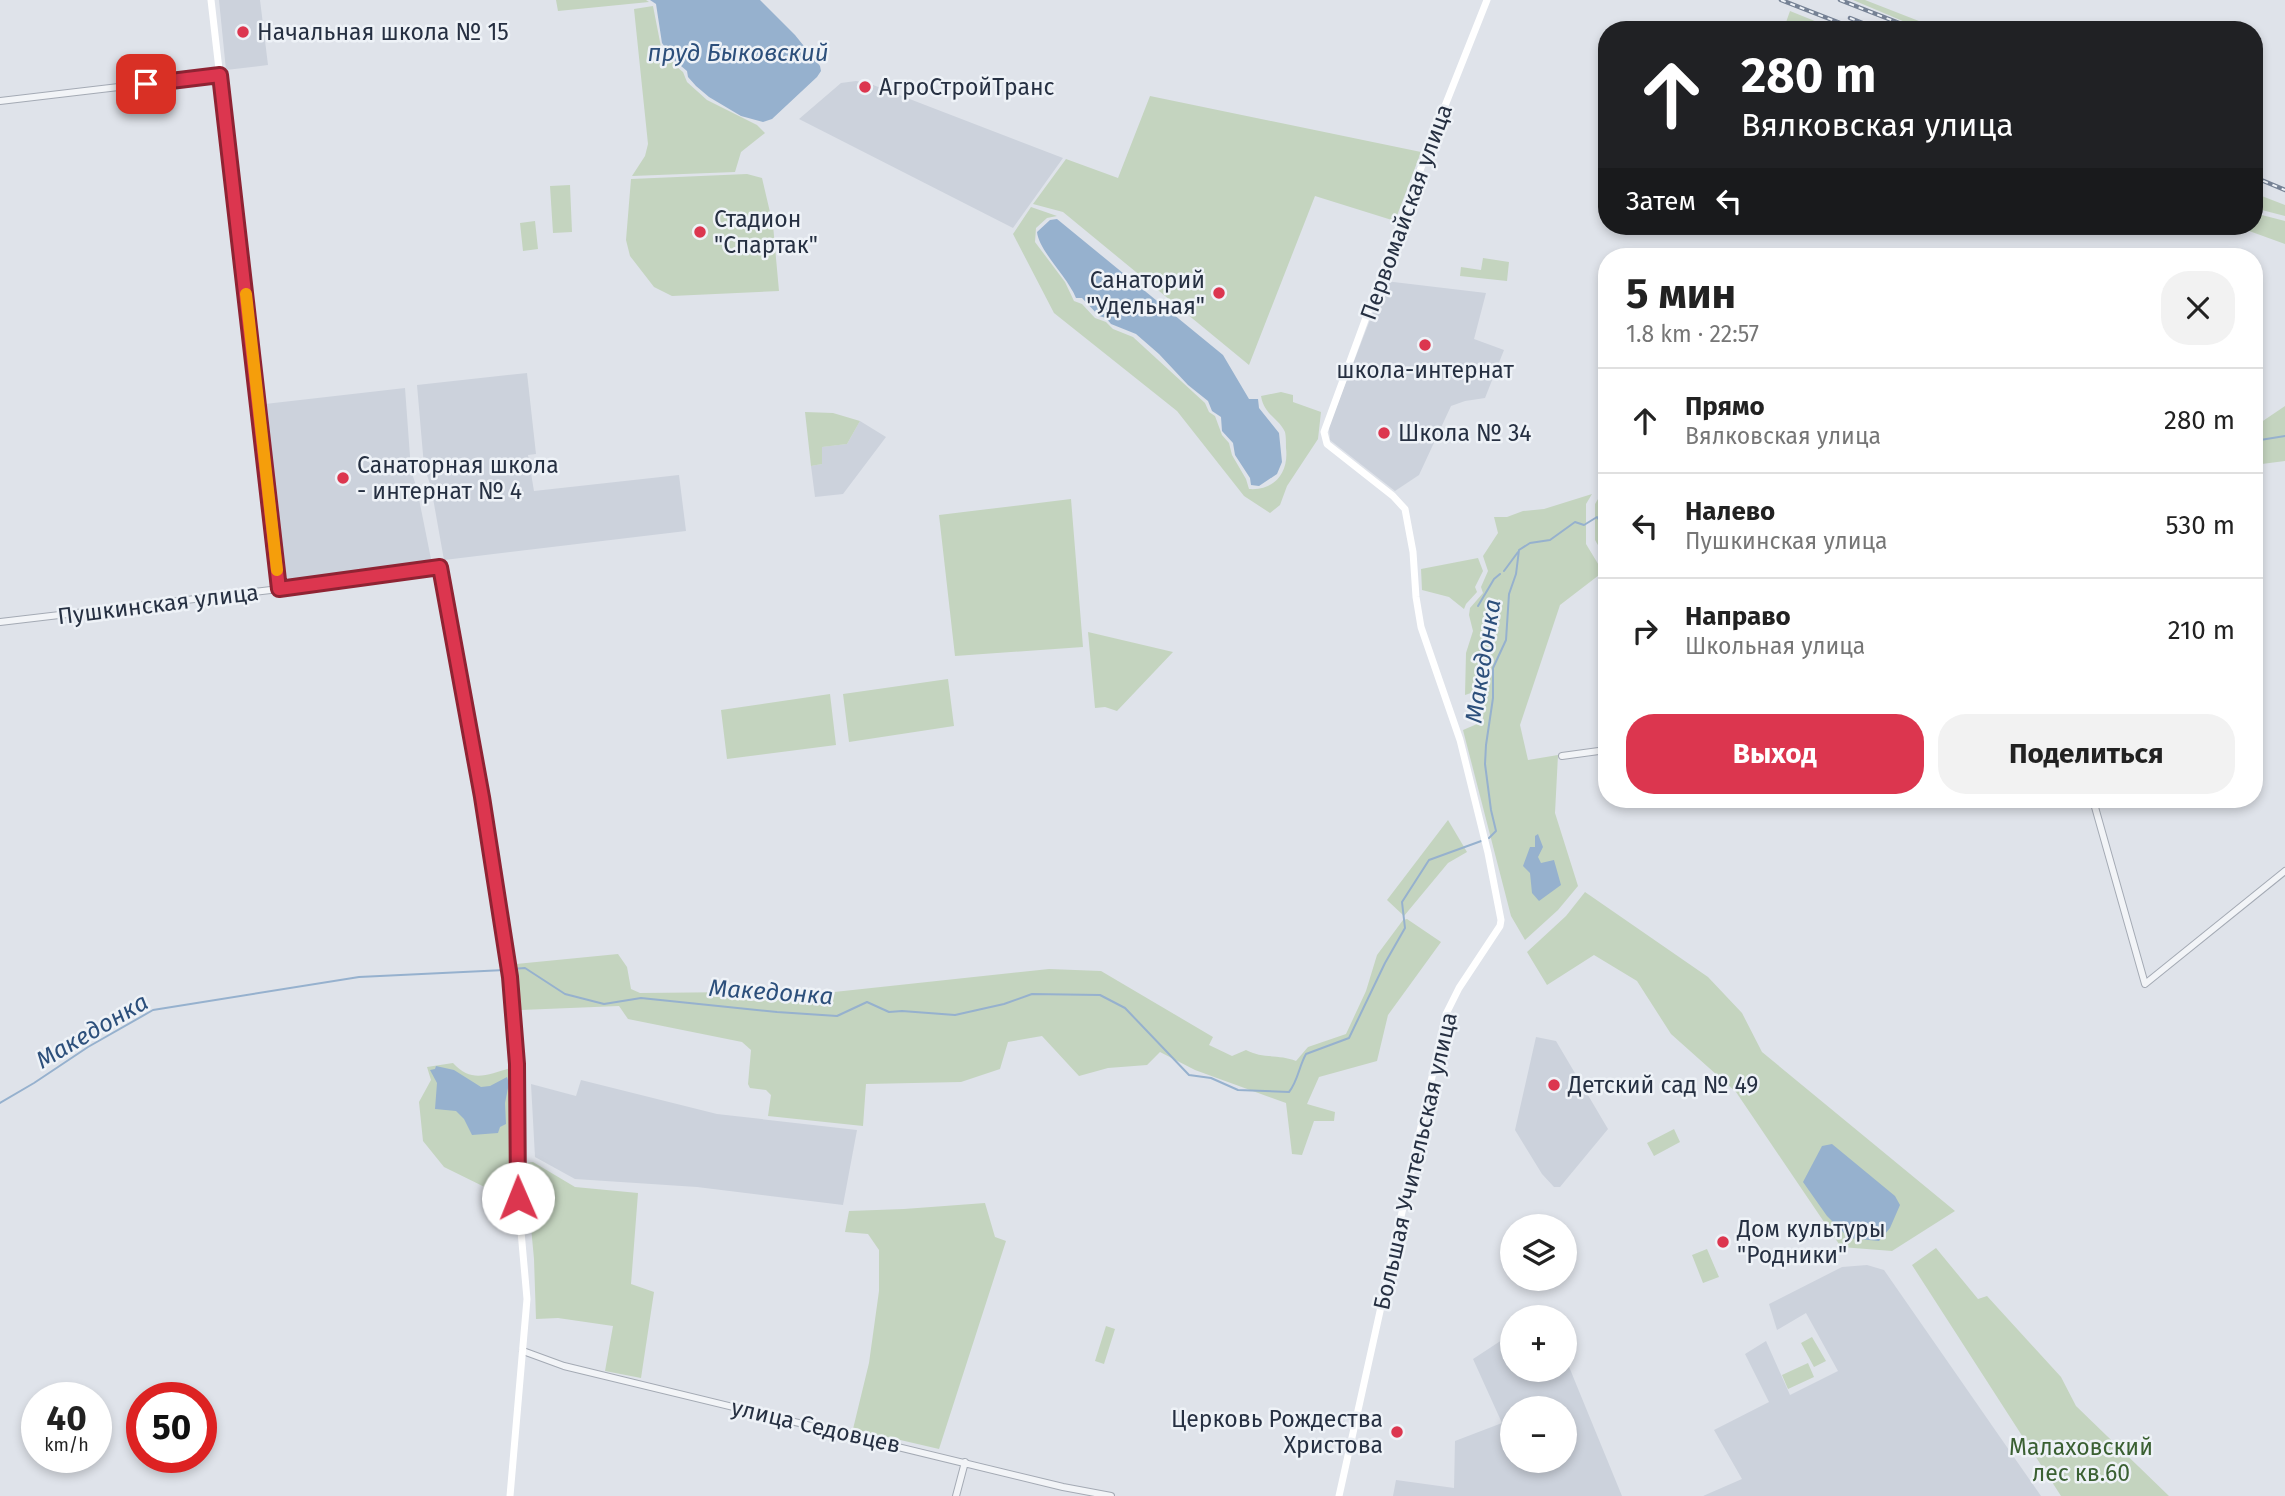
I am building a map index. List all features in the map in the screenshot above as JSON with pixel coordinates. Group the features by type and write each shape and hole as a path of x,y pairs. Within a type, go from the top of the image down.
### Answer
{"main road":[{"path":"211,0 279,589"},
{"name":"Первомайская улица","path":"1326,424 1429,146 1487,0"},
{"name":"Большая Учительская улица","path":"1326,424 1324,432 1327,444 1393,496 1405,509 1413,552 1421,627 1460,740 1500,910 1500,926 1459,988 1446,1014 1339,1496"},
{"name":"Пушкинская улица","path":"279,589 440,567 482,797 510,977 517,1064 517,1186 527,1299 523,1351"},
{"path":"510,1496 523,1351"}],"street":[{"path":"0,101 220,75"},
{"name":"Пушкинская улица","path":"0,622 279,589"},
{"path":"1562,755 1598,751"},
{"path":"2094,808 2145,984 2285,871"},
{"name":"улица Седовцев","path":"523,1351 564,1366 965,1462 1082,1494 1111,1496"},
{"path":"956,1496 965,1462"}],"shaded area":[{"name":"Начальная школа № 15","path":"219,0 260,0 268,65 226,70"},
{"path":"841,83 868,83 1063,158 1013,228 799,119"},
{"path":"1385,281 1486,293 1474,339 1504,350 1485,398 1451,406 1419,475 1395,491 1330,440 1329,426"},
{"path":"527,373 536,454 528,455 534,491 679,475 686,531 444,560 431,487 424,466 417,385"},
{"name":"Санаторная школа - интернат № 4","path":"405,388 411,470 432,564 284,583 265,404"},
{"path":"860,421 886,437 843,494 815,497 811,466 822,464 821,447 847,444"},
{"name":"Детский сад № 49","path":"1536,1037 1556,1041 1608,1129 1560,1187 1554,1187 1542,1174 1515,1130"},
{"path":"581,1080 717,1114 857,1130 843,1205 697,1187 575,1179 535,1157 531,1084 576,1096"},
{"path":"1867,1265 1884,1270 2041,1496 1703,1496 1742,1479 1714,1430 1769,1402 1745,1354 1766,1341 1790,1395 1838,1371 1806,1313 1777,1330 1769,1304 1842,1267"},
{"path":"1500,1341 1500,1382 1575,1382 1622,1496 1393,1496 1396,1480 1454,1488 1455,1441 1500,1424 1500,1473 1577,1473 1577,1396 1500,1396 1500,1419 1473,1359"}],"green space":[{"path":"556,0 646,0 649,2 558,11"},
{"path":"1853,0 1865,0 1919,21 1903,21"},
{"path":"653,6 661,47 683,72 687,82 707,100 757,125 765,133 741,152 735,172 632,176 645,156 648,144 634,9"},
{"path":"1790,11 1815,21 1786,21"},
{"name":"Санаторий \"Удельная\"","path":"1150,96 1421,152 1395,221 1315,196 1249,365 1063,212 1033,204 1066,159 1118,178"},
{"name":"Стадион \"Спартак\"","path":"747,174 762,178 773,225 779,291 672,296 654,287 630,256 626,240 631,179"},
{"path":"570,185 572,232 553,233 550,186"},
{"path":"2263,196 2285,205 2285,216 2263,210"},
{"path":"1031,207 1057,216 1047,218 1036,228 1035,242 1065,282 1074,301 1082,304 1095,318 1106,322 1113,329 1133,337 1205,403 1229,443 1249,489 1266,487 1273,483 1285,465 1285,432 1265,408 1261,396 1281,392 1293,395 1293,402 1321,412 1318,439 1287,486 1280,505 1270,513 1244,496 1177,411 1054,313 1013,234"},
{"path":"2263,215 2285,221 2285,244 2260,235 2263,235"},
{"path":"535,221 538,249 523,251 520,223"},
{"path":"1483,258 1509,262 1507,281 1460,276 1461,267 1481,270"},
{"path":"2285,406 2285,461 2263,464 2263,421"},
{"path":"805,412 833,413 860,421 847,444 822,447 822,464 811,466"},
{"path":"1592,494 1586,504 1586,544 1598,564 1598,576 1560,605 1520,725 1528,760 1558,755 1555,813 1578,886 1558,910 1525,940 1511,916 1463,730 1484,721 1474,692 1465,695 1466,653 1473,631 1470,608 1483,593 1481,587 1488,571 1483,556 1498,533 1494,517 1544,509"},
{"path":"1071,499 1083,647 955,656 939,515"},
{"path":"1598,499 1598,545 1595,540 1595,504"},
{"path":"1478,558 1483,571 1475,587 1477,592 1464,609 1449,597 1422,590 1421,569"},
{"path":"1088,632 1173,652 1117,711 1105,707 1095,708"},
{"path":"948,679 954,726 849,742 843,694"},
{"path":"830,694 836,745 727,759 721,710"},
{"path":"1448,820 1467,852 1448,863 1404,916 1387,900"},
{"path":"1585,892 1708,977 1742,1013 1762,1052 1955,1211 1892,1251 1841,1247 1736,1092 1671,1034 1637,981 1594,955 1547,985 1527,952 1566,916"},
{"path":"1407,919 1441,942 1388,1015 1377,1061 1319,1077 1307,1104 1335,1112 1334,1121 1314,1121 1302,1155 1292,1154 1286,1103 1195,1070 1160,1052 1147,1065 1108,1068 1079,1076 1042,1036 1008,1042 1000,1069 961,1082 866,1084 863,1126 768,1116 771,1095 766,1090 750,1088 748,1084 751,1050 742,1042 628,1019 619,1006 521,1010 516,964 618,954 627,967 631,989 640,993 742,992 744,998 750,1001 1049,969 1101,971 1213,1037 1209,1045 1232,1056 1246,1050 1258,1055 1296,1061 1308,1047 1346,1034 1366,991 1377,955 1403,920"},
{"path":"453,1063 460,1070 475,1076 515,1067 514,1198 511,1200 444,1167 423,1141 419,1102 431,1080 427,1067"},
{"path":"1674,1129 1680,1142 1654,1156 1647,1143"},
{"path":"533,1162 575,1187 638,1193 631,1284 654,1292 641,1378 605,1371 613,1326 558,1318 536,1319 534,1259 525,1163"},
{"path":"985,1203 995,1237 1006,1241 939,1449 853,1429 869,1363 879,1291 879,1250 868,1234 845,1232 849,1211"},
{"name":"Малаховский лес кв.60","path":"1936,1248 1978,1299 1987,1296 2061,1377 2076,1406 2169,1496 2061,1496 1912,1265"},
{"path":"1707,1249 1719,1277 1703,1283 1692,1255"},
{"path":"1106,1326 1115,1329 1104,1364 1095,1361"},
{"path":"1812,1337 1826,1361 1814,1367 1801,1343"},
{"path":"1808,1363 1814,1377 1788,1389 1782,1375"}],"water":[{"name":"пруд Быковский","path":"650,0 760,0 795,35 820,66 821,71 772,119 763,122 741,116 709,97 675,61 662,43 656,4"},
{"path":"1057,219 1223,355 1249,399 1258,399 1259,408 1279,433 1282,462 1277,474 1259,486 1251,485 1250,478 1235,455 1233,443 1222,431 1221,417 1212,411 1208,401 1136,334 1111,324 1082,298 1076,298 1043,247 1037,232 1050,220"},
{"path":"1538,834 1543,847 1538,857 1541,863 1554,860 1561,885 1539,901 1532,893 1530,873 1523,866 1530,847 1535,847 1535,836"},
{"path":"436,1066 454,1070 481,1087 490,1086 507,1077 509,1083 505,1103 506,1124 500,1127 498,1133 472,1135 464,1119 456,1111 435,1109 437,1083 430,1070"},
{"path":"1832,1144 1895,1196 1900,1205 1890,1228 1879,1241 1849,1238 1827,1216 1803,1182 1822,1146"}],"waterway":[{"name":"Македонка","path":"2263,440 2285,436"},
{"name":"Македонка","path":"1489,838 1496,831 1485,764 1493,698 1493,668 1506,640 1509,594 1516,574 1519,550 1530,543 1550,540 1575,522 1584,525 1598,518"},
{"path":"1504,571 1518,552"},
{"path":"1478,606 1494,579 1500,574"},
{"name":"Македонка","path":"511,969 525,968 565,994 604,1004 641,998 837,1016 867,1002 889,1012 955,1015 1004,1004 1032,994 1100,995 1125,1008 1189,1075 1211,1078 1238,1090 1289,1092 1306,1054 1349,1038 1405,928 1402,902 1429,860 1484,840"},
{"name":"Македонка","path":"0,1103 88,1047 153,1010 359,977 505,970"}],"railway":[{"path":"1781,0 1835,21"},
{"path":"1840,0 1894,21"},
{"path":"1850,18 1858,21"},
{"path":"2263,181 2285,190"}],"slow traffic":[{"path":"246,294 277,570"}],"place":[{"name":"Начальная школа № 15","path":"243,32"},
{"name":"АгроСтройТранс","path":"865,87"},
{"name":"Стадион \"Спартак\"","path":"700,232"},
{"name":"Санаторий \"Удельная\"","path":"1219,293"},
{"name":"школа-интернат","path":"1425,345"},
{"name":"Школа № 34","path":"1384,433"},
{"name":"Санаторная школа - интернат № 4","path":"343,478"},
{"name":"Детский сад № 49","path":"1554,1085"},
{"name":"Дом культуры \"Родники\"","path":"1723,1242"},
{"name":"Церковь Рождества Христова","path":"1397,1432"}],"route":[{"path":"146,84 220,75 279,589 440,567 482,797 510,977 517,1064 518,1198"}]}
